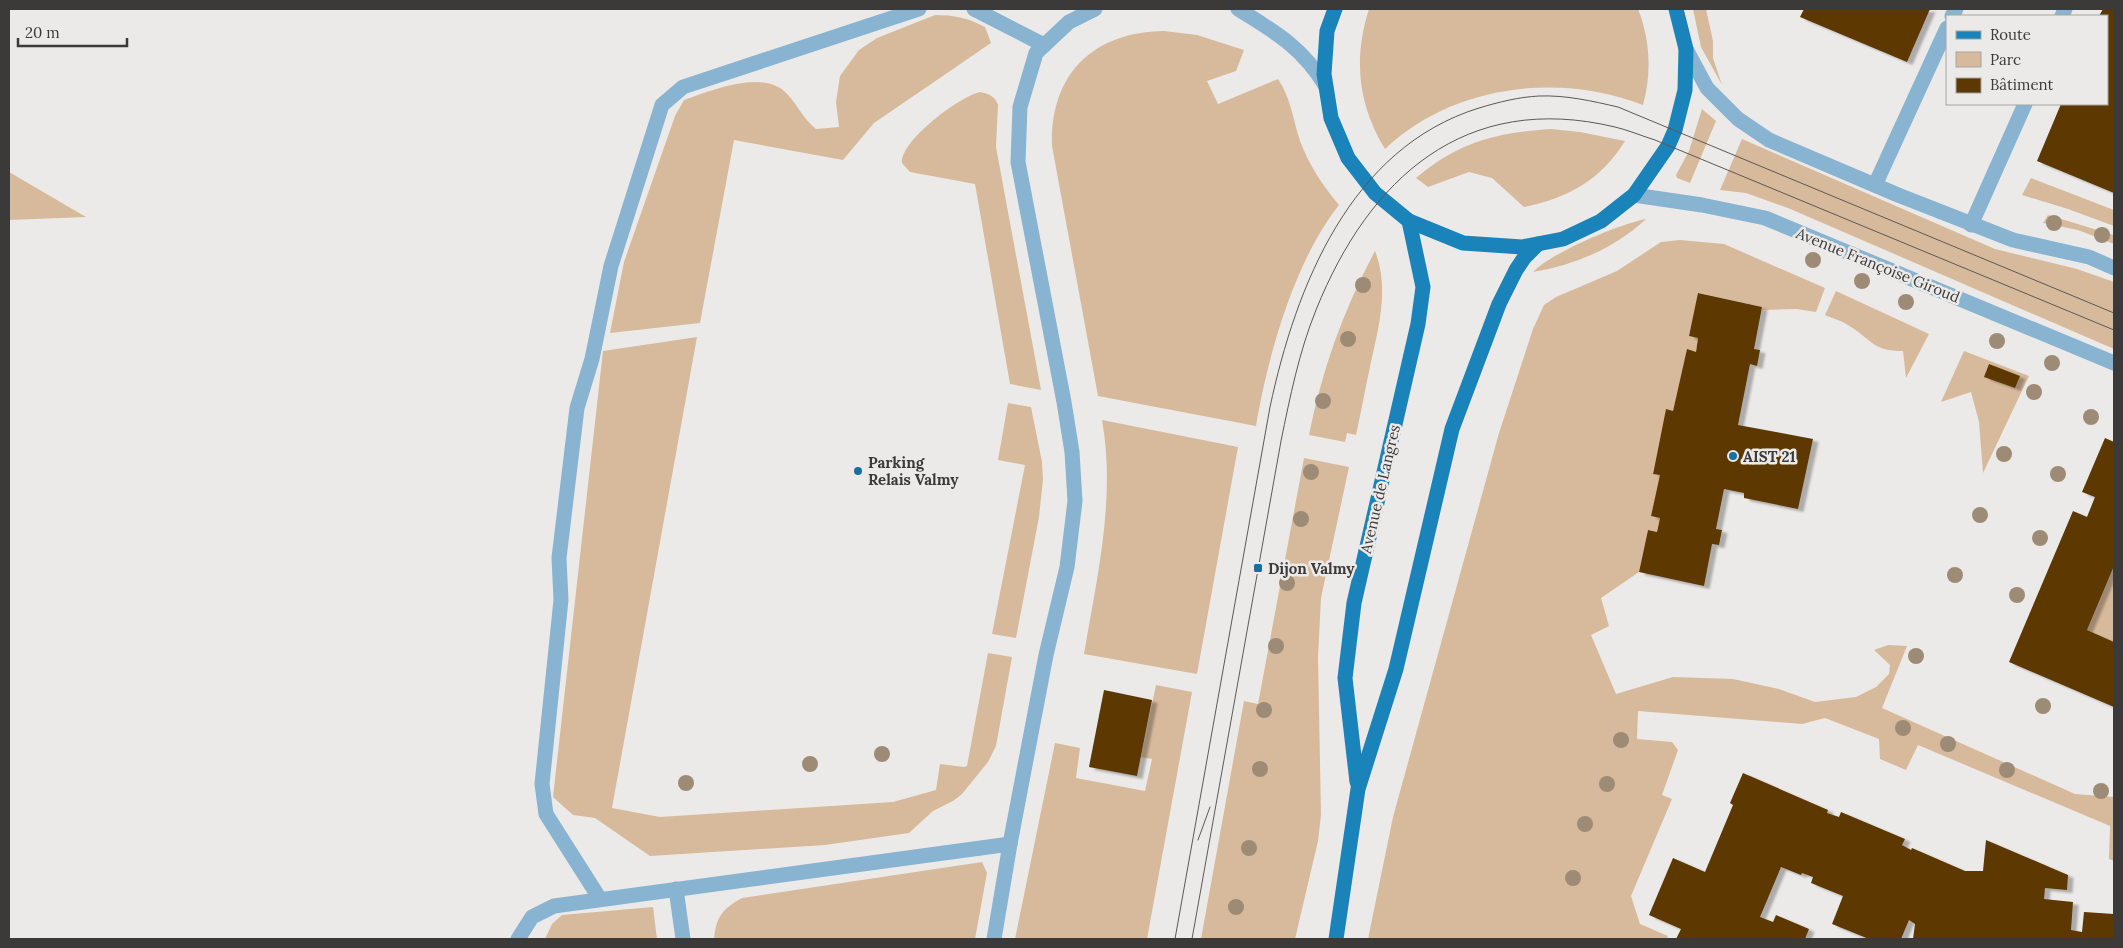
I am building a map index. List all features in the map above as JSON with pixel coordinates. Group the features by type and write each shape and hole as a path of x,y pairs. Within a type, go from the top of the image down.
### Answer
{"main road":[{"path":"1335,9 1327,31 1324,74 1331,118 1348,158 1375,193 1409,220 1463,243 1522,247 1563,239 1601,221 1634,195 1668,146 1675,130 1685,90 1686,49 1676,9"},
{"name":"Avenue de Langres","path":"1358,789 1345,678 1354,603 1418,324 1423,287 1409,220"},
{"name":"Avenue de Langres","path":"1336,939 1358,789 1396,669 1452,429 1500,304 1516,270 1524,258 1538,244"}],"street":[{"path":"600,900 546,814 542,784 561,600 559,558 577,408 596,342 611,266 662,106 683,87 919,9"},
{"path":"974,9 1044,45"},
{"path":"994,939 1046,655 1067,567 1075,501 1072,452 1064,402 1018,162 1020,107 1036,52 1069,22 1094,9"},
{"path":"1238,9 1282,36 1315,68 1325,85"},
{"path":"1875,185 1946,30"},
{"path":"1686,49 1707,88 1738,119 1769,140 1971,225 2013,240 2090,257 2114,268"},
{"path":"1971,225 2025,105"},
{"name":"Avenue Françoise Giroud","path":"1634,195 1702,205 1765,218 2114,363"},
{"path":"518,939 532,917 554,906 1010,844"},
{"path":"676,889 683,939"}],"green space":[{"path":"1369,9 1638,9 1645,32 1649,68 1643,105 1611,95 1577,89 1542,88 1508,91 1474,98 1442,110 1412,127 1385,149 1369,116 1361,81 1361,46"},
{"path":"1693,9 1706,9 1713,41 1713,58 1722,85 1701,47"},
{"path":"935,15 961,18 985,27 991,43 874,123 843,160 734,140 700,323 610,333 624,262 675,116 684,100 735,84 762,82 774,85 784,91 816,129 839,127 836,102 840,76 859,50 877,38"},
{"path":"1164,31 1197,35 1244,50 1236,71 1207,81 1218,104 1278,79 1289,101 1300,141 1312,167 1339,205 1323,228 1309,254 1285,310 1261,398 1256,426 1098,396 1052,146 1053,120 1059,98 1068,78 1081,62 1097,49 1116,39 1139,33"},
{"path":"980,92 991,96 998,105 996,147 1041,390 1010,384 975,184 910,172 902,163 904,154 911,143 933,121 946,110 971,95"},
{"path":"1702,109 1716,121 1690,183 1677,178 1676,175 1689,151"},
{"path":"1551,129 1580,132 1625,141 1605,167 1582,185 1555,198 1524,207 1492,178 1469,172 1428,187 1416,178 1447,156 1479,142 1512,133"},
{"path":"1742,139 1995,249 2077,269 2114,282 2114,349 1788,208 1746,193 1720,190"},
{"path":"9,172 86,217 9,220"},
{"path":"2031,178 2114,210 2114,226 2022,195"},
{"path":"2048,215 2114,235 2114,244 2078,230 2043,223"},
{"path":"1646,219 1621,239 1594,254 1564,265 1533,272 1554,256 1586,240"},
{"path":"1680,240 1724,244 1825,288 1816,312 1797,309 1762,310 1762,307 1699,293 1689,336 1698,338 1696,352 1687,350 1673,411 1666,410 1653,473 1661,475 1651,516 1660,518 1657,532 1648,530 1639,572 1601,598 1609,626 1591,635 1616,694 1673,677 1733,679 1779,689 1815,702 1856,697 1876,687 1889,674 1890,665 1874,650 1888,645 1907,646 1882,708 2075,794 2114,797 2114,861 2109,859 2110,826 1918,745 1906,770 1880,759 1879,739 1825,718 1802,724 1638,711 1637,739 1672,742 1678,750 1662,795 1672,799 1631,896 1640,924 1668,936 1667,939 1368,939 1393,817 1499,433 1533,329 1544,305 1556,297 1617,271 1661,242"},
{"path":"1375,251 1382,280 1381,309 1356,435 1347,433 1345,442 1309,435 1320,387 1335,340 1353,295"},
{"path":"1836,291 1929,334 1906,378 1903,351 1893,351 1879,347 1848,325 1825,315"},
{"path":"697,337 612,808 660,817 893,802 936,790 940,764 967,766 988,653 1012,657 996,746 988,762 962,794 933,811 909,833 825,845 650,856 595,818 573,815 553,797 603,351"},
{"path":"1964,351 2029,376 1983,473 1979,422 1971,392 1941,402"},
{"path":"1008,403 1031,407 1042,462 1043,479 1039,517 1016,638 992,634 1025,465 998,460"},
{"path":"1102,420 1238,447 1197,674 1084,654 1099,567 1106,508 1106,449"},
{"path":"1304,458 1349,467 1321,598 1318,657 1321,815 1318,841 1295,939 1201,939 1244,701 1258,704"},
{"path":"2114,566 2114,642 2087,630"},
{"path":"1156,685 1192,692 1147,939 1015,939 1055,743 1080,748 1076,778 1145,791 1152,759 1141,757"},
{"path":"982,862 987,873 975,939 714,939 716,925 721,914 729,906 742,898"},
{"path":"653,907 657,939 545,939 552,924 562,915"}],"building":[{"path":"1804,9 1930,9 1907,62 1800,17"},
{"path":"2103,9 2114,9 2114,193 2037,161 2061,105 2108,105 2108,15 2100,15"},
{"name":"AIST 21","path":"1698,293 1762,307 1754,349 1760,350 1757,366 1750,364 1738,425 1813,439 1798,509 1744,498 1744,493 1724,489 1716,529 1722,530 1719,545 1712,544 1704,586 1639,572 1648,530 1657,532 1660,518 1651,516 1660,475 1653,474 1666,409 1673,411 1687,349 1696,352 1698,338 1689,336"},
{"path":"1989,364 2020,376 2015,388 1984,377"},
{"path":"2105,438 2114,442 2114,566 2087,630 2114,642 2114,707 2009,662 2073,511 2087,517 2095,497 2082,492"},
{"path":"1104,690 1152,700 1137,776 1089,767"},
{"path":"1743,773 1828,810 1827,813 1839,817 1841,812 1905,839 1902,845 1911,850 1912,848 1965,871 1983,871 1986,840 2068,875 2067,890 2045,888 2044,899 2073,902 2071,930 2082,932 2084,912 2114,914 2114,939 1913,939 1915,924 1909,920 1901,939 1869,939 1832,924 1843,896 1811,883 1813,877 1802,873 1801,875 1781,867 1760,917 1773,922 1776,915 1809,929 1805,939 1676,939 1681,929 1649,915 1673,858 1705,872 1733,805 1730,803"}],"tram line":[{"path":"1175,939 1270,407 1295,315 1314,270 1336,227 1363,188 1396,155 1434,127 1479,108 1509,100 1532,97 1569,97 1618,107 2114,313"},
{"path":"1192,939 1281,441 1300,358 1316,310 1338,263 1364,221 1394,185 1429,156 1468,134 1512,122 1561,119 1615,127 1655,140 2114,330"},
{"path":"1198,840 1210,807"}],"place":[{"name":"AIST 21","path":"1733,456"},
{"name":"Parking Relais Valmy","path":"858,471"},
{"name":"Dijon Valmy","path":"1258,568"}]}
